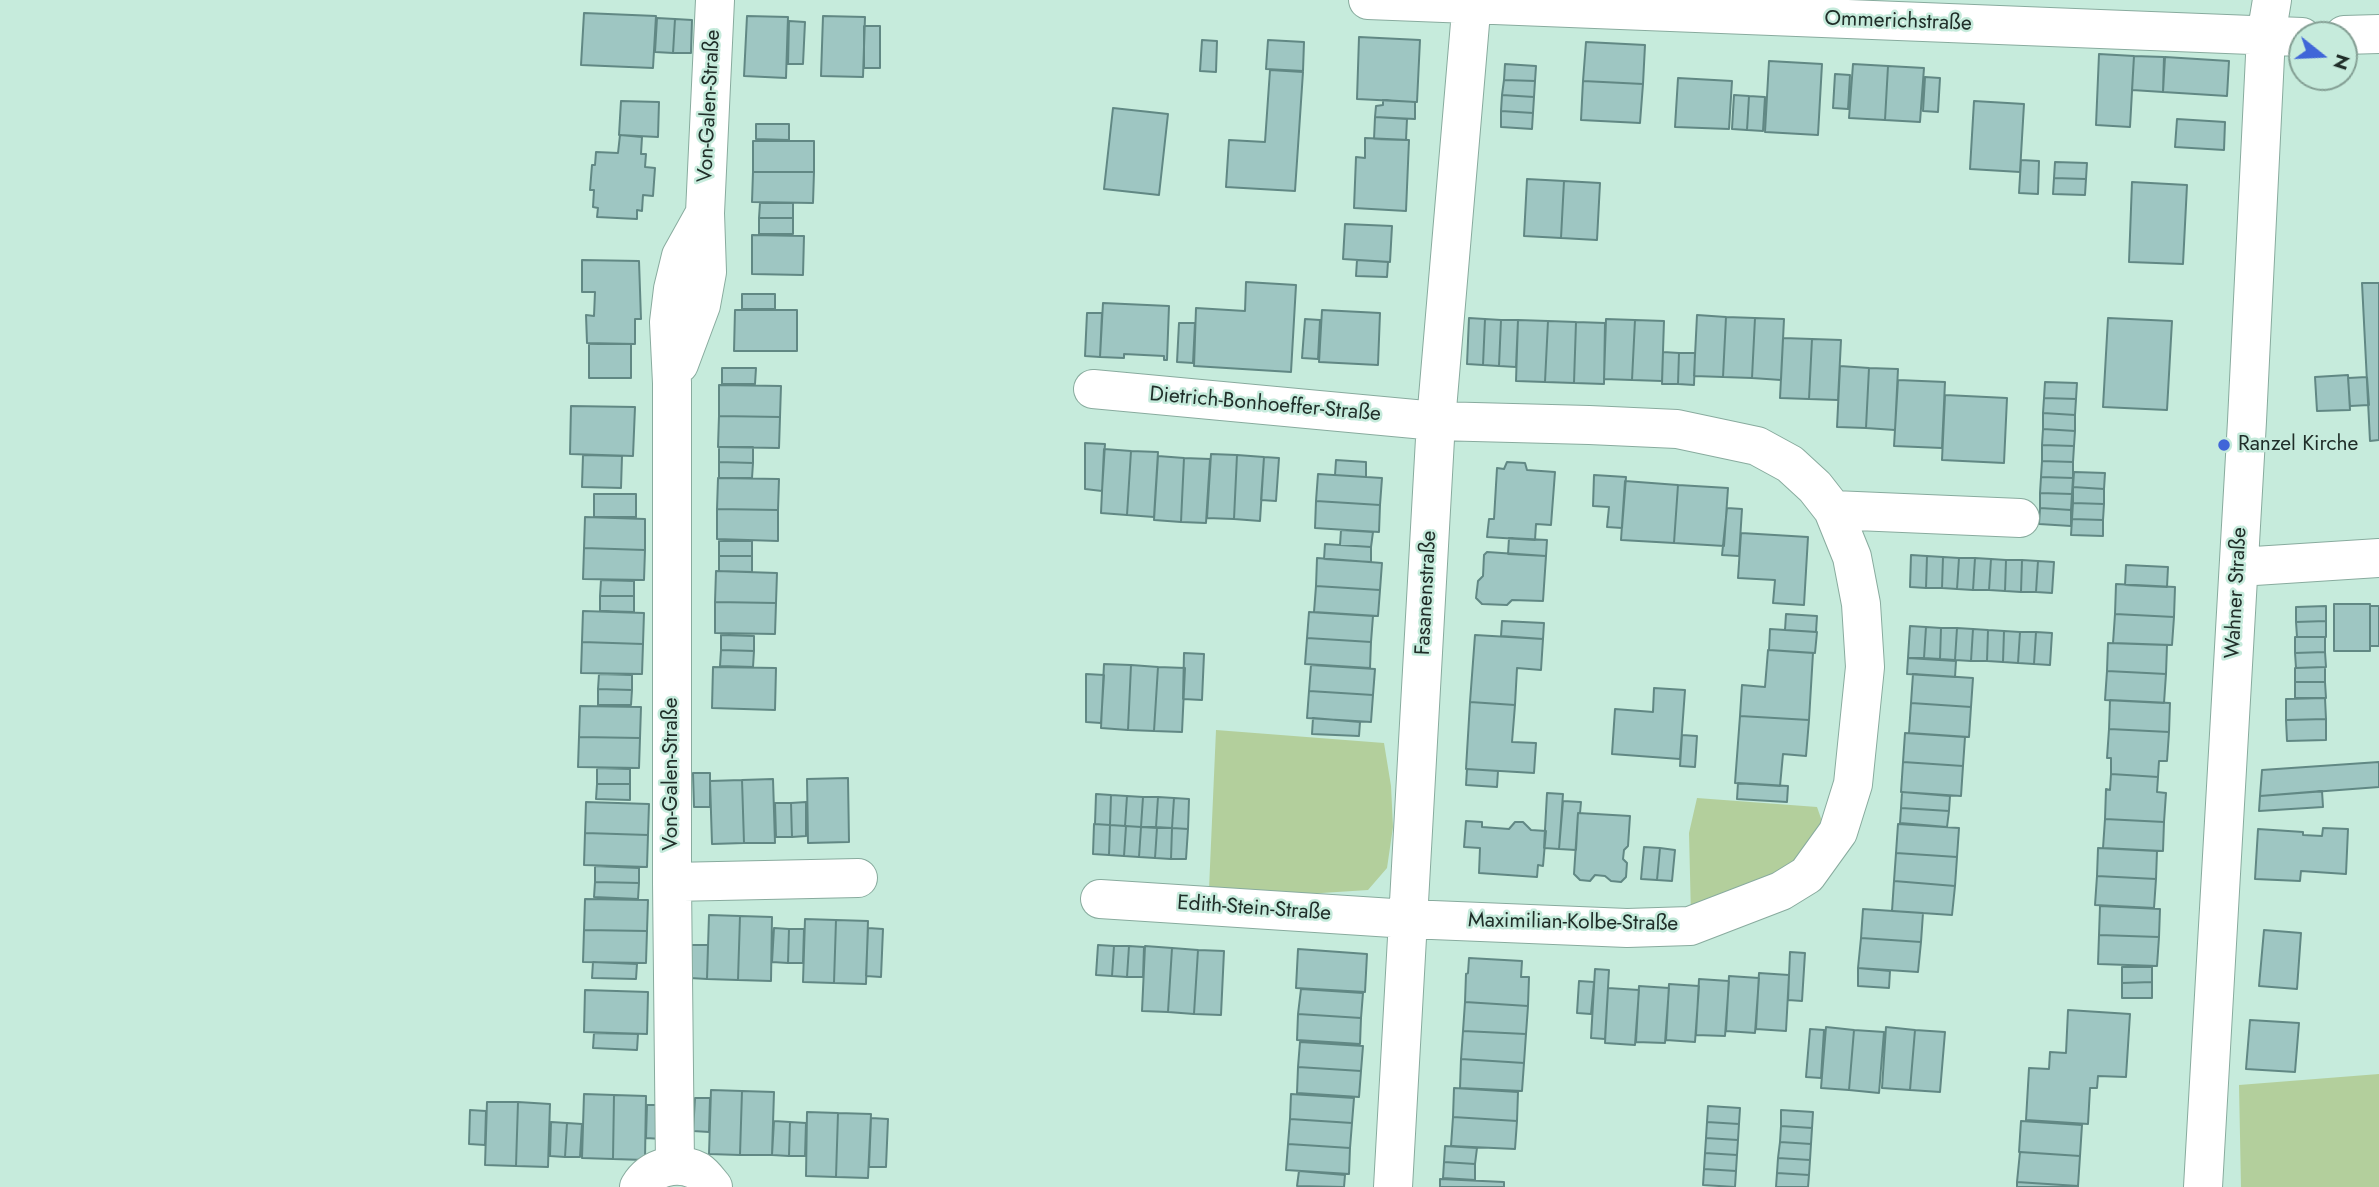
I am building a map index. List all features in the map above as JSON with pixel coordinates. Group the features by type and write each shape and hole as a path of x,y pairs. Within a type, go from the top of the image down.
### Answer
{"street":[{"name":"Von-Galen-Straße","path":"675,1165 672,383 669,322 681,256 705,213 715,0"},
{"name":"Ommerichstraße","path":"1368,0 2280,24"},
{"name":"Fasanenstraße","path":"1393,1187 1436,421 1472,2"},
{"name":"Wahner Straße","path":"2203,1187 2239,567 2280,24"},
{"path":"2358,35 2379,34"},
{"name":"Dietrich-Bonhoeffer-Straße","path":"1093,389 1436,421"},
{"name":"Maximilian-Kolbe-Straße","path":"1408,919 1627,928 1690,926 1781,891 1807,875 1838,832 1853,783 1864,667 1861,604 1852,557 1833,510 1815,487 1790,464 1757,446 1677,429 1436,421"},
{"path":"1833,510 2020,518"},
{"path":"2239,567 2379,558"},
{"path":"672,882 858,878"},
{"name":"Edith-Stein-Straße","path":"1100,899 1408,919"},
{"path":"639,1187 643,1180 656,1170 675,1165 689,1167 701,1173 713,1187"}],"green space":[{"path":"1216,730 1384,743 1391,786 1393,827 1387,868 1368,890 1306,894 1209,889"},
{"path":"1697,798 1817,807 1823,824 1798,868 1691,916 1689,833"},
{"path":"2379,1074 2379,1187 2241,1187 2239,1085"}],"building":[{"path":"584,13 656,16 653,68 581,65"},
{"path":"747,16 788,17 786,78 744,76"},
{"path":"823,16 865,17 863,77 821,76"},
{"path":"657,18 675,19 673,53 655,52"},
{"path":"675,19 692,20 691,53 673,53"},
{"path":"789,21 805,22 803,64 788,64"},
{"path":"864,26 880,26 880,68 864,68"},
{"path":"1359,37 1420,40 1417,102 1357,99"},
{"path":"1202,40 1217,41 1216,72 1200,71"},
{"path":"1268,40 1304,42 1303,71 1266,69"},
{"path":"1586,42 1645,45 1643,84 1583,81"},
{"path":"2099,54 2134,56 2130,127 2096,125"},
{"path":"2134,56 2164,57 2163,92 2132,90"},
{"path":"2165,57 2229,61 2227,96 2163,92"},
{"path":"1769,61 1822,64 1818,135 1765,132"},
{"path":"1505,64 1536,66 1535,81 1504,80"},
{"path":"1853,64 1888,66 1885,120 1849,118"},
{"path":"1888,66 1924,68 1920,122 1885,120"},
{"path":"1270,70 1303,72 1295,191 1226,187 1229,140 1265,142"},
{"path":"1835,74 1850,75 1848,109 1833,108"},
{"path":"1925,77 1940,78 1938,112 1923,111"},
{"path":"1678,78 1732,81 1729,129 1675,127"},
{"path":"1504,80 1535,81 1534,97 1502,95"},
{"path":"1583,81 1643,84 1640,123 1581,120"},
{"path":"1502,95 1534,97 1533,113 1501,111"},
{"path":"1734,95 1749,96 1747,130 1732,129"},
{"path":"1749,96 1765,97 1763,131 1747,130"},
{"path":"1383,100 1415,102 1415,119 1375,117 1376,106 1383,105"},
{"path":"621,101 659,102 658,137 619,135"},
{"path":"1974,101 2024,104 2020,172 1970,169"},
{"path":"1113,108 1168,114 1159,195 1104,189"},
{"path":"1501,111 1533,113 1532,129 1501,127"},
{"path":"1375,117 1407,119 1406,140 1374,139"},
{"path":"2177,119 2225,122 2224,150 2175,147"},
{"path":"756,124 789,124 789,140 756,139"},
{"path":"620,135 642,137 641,154 646,154 645,167 655,168 653,196 643,195 642,211 637,210 637,219 597,217 598,208 593,207 594,190 590,190 596,152 618,153"},
{"path":"1365,138 1409,140 1406,211 1354,208 1356,157 1365,158"},
{"path":"753,141 814,141 814,172 753,172"},
{"path":"2021,160 2039,161 2038,194 2019,193"},
{"path":"2055,162 2087,163 2086,179 2054,178"},
{"path":"753,172 814,172 813,203 752,202"},
{"path":"2054,178 2086,179 2085,195 2053,194"},
{"path":"1527,179 1564,181 1561,238 1524,236"},
{"path":"1564,181 1600,183 1597,240 1561,238"},
{"path":"2132,182 2187,185 2183,264 2129,262"},
{"path":"760,203 793,203 793,218 759,218"},
{"path":"759,218 793,218 793,234 759,234"},
{"path":"1345,224 1392,226 1390,262 1343,259"},
{"path":"752,235 804,236 803,275 752,274"},
{"path":"582,260 639,261 641,319 635,319 635,344 587,343 586,315 594,316 595,292 582,292"},
{"path":"1357,260 1388,262 1387,277 1356,276"},
{"path":"1246,282 1296,285 1291,372 1194,366 1196,308 1245,311"},
{"path":"2362,283 2379,283 2379,440 2370,441"},
{"path":"742,294 775,294 775,309 742,309"},
{"path":"1103,303 1169,306 1167,360 1164,360 1164,356 1124,354 1124,358 1100,357"},
{"path":"735,310 797,310 797,351 734,351"},
{"path":"1322,310 1380,313 1378,365 1319,362"},
{"path":"1087,313 1102,313 1100,357 1085,356"},
{"path":"1697,315 1726,317 1723,377 1694,376"},
{"path":"1726,317 1755,318 1752,378 1723,377"},
{"path":"1469,318 1485,319 1483,365 1467,364"},
{"path":"1755,318 1784,319 1781,380 1752,378"},
{"path":"2108,318 2172,321 2167,410 2103,407"},
{"path":"1305,319 1320,320 1318,359 1302,358"},
{"path":"1485,319 1501,320 1499,366 1483,365"},
{"path":"1606,319 1635,320 1632,380 1604,379"},
{"path":"1501,320 1518,320 1516,367 1499,366"},
{"path":"1518,320 1548,321 1545,382 1516,381"},
{"path":"1635,320 1664,321 1662,381 1632,380"},
{"path":"1548,321 1576,322 1574,383 1545,382"},
{"path":"1576,322 1605,323 1604,384 1574,383"},
{"path":"1179,323 1195,323 1193,363 1177,362"},
{"path":"1783,338 1812,339 1809,399 1780,398"},
{"path":"1812,339 1841,340 1838,400 1809,399"},
{"path":"589,344 631,344 631,378 589,378"},
{"path":"1663,352 1679,353 1678,384 1662,384"},
{"path":"1679,353 1695,353 1694,385 1678,384"},
{"path":"1840,366 1869,368 1866,428 1837,427"},
{"path":"722,368 756,368 755,384 722,384"},
{"path":"1869,368 1898,369 1895,430 1866,428"},
{"path":"2348,375 2350,410 2317,411 2315,377"},
{"path":"2367,377 2369,405 2350,406 2348,378"},
{"path":"1898,380 1945,382 1942,448 1894,446"},
{"path":"2045,382 2077,383 2076,399 2044,398"},
{"path":"719,385 781,386 780,417 719,416"},
{"path":"1945,395 2007,398 2004,463 1942,460"},
{"path":"2044,398 2076,399 2075,415 2043,413"},
{"path":"571,406 635,407 633,456 570,454"},
{"path":"2043,413 2075,415 2075,431 2043,429"},
{"path":"719,416 780,417 779,448 718,447"},
{"path":"2043,429 2075,431 2074,446 2042,445"},
{"path":"1085,443 1105,444 1102,491 1085,489"},
{"path":"2042,445 2074,446 2073,462 2042,461"},
{"path":"719,447 753,447 753,463 719,462"},
{"path":"1104,449 1131,451 1127,515 1101,513"},
{"path":"1131,451 1158,452 1154,517 1127,515"},
{"path":"1211,454 1237,455 1234,519 1207,518"},
{"path":"583,455 622,456 621,488 582,487"},
{"path":"1237,455 1264,457 1260,521 1234,519"},
{"path":"1158,456 1184,458 1181,522 1154,520"},
{"path":"1264,457 1279,458 1276,501 1261,500"},
{"path":"1184,458 1210,459 1206,523 1181,522"},
{"path":"1336,460 1366,462 1366,477 1335,475"},
{"path":"2042,461 2073,462 2073,478 2041,477"},
{"path":"719,462 753,463 752,478 719,478"},
{"path":"1507,462 1525,463 1527,470 1555,472 1551,525 1536,524 1535,540 1487,537 1489,519 1494,519 1497,468 1504,469"},
{"path":"2074,472 2105,473 2104,489 2073,487"},
{"path":"1318,474 1382,478 1380,505 1316,501"},
{"path":"1594,475 1626,477 1622,528 1607,527 1609,507 1593,506"},
{"path":"2041,477 2073,478 2072,494 2040,493"},
{"path":"718,478 779,479 778,510 717,509"},
{"path":"1625,481 1678,485 1674,543 1621,540"},
{"path":"1678,485 1728,488 1724,546 1674,543"},
{"path":"2073,487 2104,489 2104,504 2073,503"},
{"path":"2040,493 2072,494 2071,510 2040,508"},
{"path":"594,494 636,494 636,517 594,517"},
{"path":"1316,501 1380,505 1379,532 1315,528"},
{"path":"2073,503 2104,504 2103,520 2072,519"},
{"path":"1727,508 1742,509 1739,556 1722,555"},
{"path":"2040,508 2071,510 2071,526 2039,524"},
{"path":"717,509 778,510 778,541 717,539"},
{"path":"585,517 645,519 645,550 584,548"},
{"path":"2072,519 2103,520 2103,536 2071,535"},
{"path":"1341,530 1373,532 1371,547 1340,545"},
{"path":"1741,533 1808,537 1804,605 1773,603 1775,580 1738,578"},
{"path":"1509,538 1547,540 1546,556 1508,554"},
{"path":"719,541 752,541 752,556 719,556"},
{"path":"1325,544 1371,547 1371,562 1324,559"},
{"path":"584,548 645,550 644,580 583,579"},
{"path":"1487,552 1546,556 1543,601 1512,600 1507,605 1482,604 1476,598 1478,581 1483,576 1484,555"},
{"path":"1911,555 1927,556 1926,588 1910,587"},
{"path":"719,556 752,556 752,572 719,571"},
{"path":"1927,556 1943,557 1942,588 1926,588"},
{"path":"1943,557 1959,558 1957,589 1942,588"},
{"path":"1317,558 1382,563 1380,590 1316,586"},
{"path":"1959,558 1975,558 1973,590 1957,589"},
{"path":"1975,558 1991,559 1989,590 1973,590"},
{"path":"1991,559 2006,560 2005,591 1989,590"},
{"path":"2006,560 2022,560 2021,592 2005,591"},
{"path":"2022,560 2038,561 2036,592 2021,592"},
{"path":"2038,561 2054,562 2052,593 2036,592"},
{"path":"2126,565 2168,567 2167,587 2125,585"},
{"path":"716,571 777,573 776,603 715,602"},
{"path":"601,580 634,581 634,596 600,596"},
{"path":"2116,584 2175,587 2174,617 2115,614"},
{"path":"1316,586 1380,590 1378,616 1314,612"},
{"path":"600,596 634,596 634,612 600,611"},
{"path":"715,602 776,603 775,634 715,633"},
{"path":"2334,604 2370,604 2370,651 2334,651"},
{"path":"2326,606 2326,621 2296,622 2296,607"},
{"path":"2370,606 2379,606 2379,646 2370,646"},
{"path":"583,611 644,613 643,644 582,642"},
{"path":"1309,612 1373,616 1371,642 1307,638"},
{"path":"1786,614 1817,616 1816,632 1785,630"},
{"path":"2115,614 2174,617 2172,645 2113,643"},
{"path":"1502,621 1544,623 1543,639 1501,636"},
{"path":"2326,621 2326,637 2297,637 2296,622"},
{"path":"1910,626 1926,627 1924,658 1908,658"},
{"path":"1926,627 1941,628 1940,659 1924,658"},
{"path":"1941,628 1957,628 1955,660 1940,659"},
{"path":"1957,628 1973,629 1971,661 1955,660"},
{"path":"1770,629 1817,632 1815,653 1769,650"},
{"path":"1973,629 1988,630 1987,661 1971,661"},
{"path":"1988,630 2004,631 2003,662 1987,661"},
{"path":"2004,631 2020,632 2018,663 2003,662"},
{"path":"2020,632 2036,632 2034,664 2018,663"},
{"path":"2036,632 2052,633 2050,665 2034,664"},
{"path":"721,635 754,636 754,651 721,650"},
{"path":"1475,635 1543,639 1541,670 1517,668 1515,705 1470,702"},
{"path":"2295,637 2325,637 2325,652 2295,653"},
{"path":"1307,638 1371,642 1370,668 1305,664"},
{"path":"582,642 643,644 642,674 581,673"},
{"path":"2108,643 2167,645 2166,674 2107,671"},
{"path":"721,650 754,651 753,667 720,666"},
{"path":"1768,650 1813,653 1809,720 1740,716 1742,685 1765,687"},
{"path":"2325,652 2326,667 2296,668 2295,653"},
{"path":"1184,653 1204,654 1202,700 1183,699"},
{"path":"1908,658 1956,661 1955,677 1907,674"},
{"path":"1104,664 1131,665 1128,730 1101,728"},
{"path":"1131,665 1158,667 1154,731 1128,730"},
{"path":"1311,665 1375,669 1373,695 1309,691"},
{"path":"713,667 776,668 775,710 712,708"},
{"path":"1158,667 1185,668 1182,732 1154,731"},
{"path":"2325,667 2325,682 2295,682 2295,668"},
{"path":"2107,671 2166,674 2164,703 2105,700"},
{"path":"599,674 632,675 632,690 598,689"},
{"path":"1086,674 1104,675 1101,723 1086,722"},
{"path":"1913,674 1973,678 1971,707 1911,703"},
{"path":"2295,682 2325,682 2326,698 2295,698"},
{"path":"1654,688 1685,690 1680,759 1612,754 1615,709 1653,712"},
{"path":"598,689 632,690 631,705 598,705"},
{"path":"1309,691 1373,695 1371,722 1307,718"},
{"path":"2325,698 2326,719 2286,720 2286,699"},
{"path":"2110,700 2170,703 2169,732 2109,729"},
{"path":"1470,702 1515,705 1512,742 1536,743 1534,773 1466,769"},
{"path":"1911,703 1971,707 1969,737 1909,733"},
{"path":"580,706 641,707 640,738 579,737"},
{"path":"1740,716 1809,720 1806,756 1783,754 1780,786 1735,783"},
{"path":"1313,718 1360,722 1359,736 1312,734"},
{"path":"2326,719 2326,740 2287,741 2286,720"},
{"path":"2109,729 2169,732 2167,761 2159,761 2158,777 2111,774 2111,758 2107,758"},
{"path":"1905,733 1965,737 1963,766 1903,762"},
{"path":"1682,735 1697,736 1695,767 1680,766"},
{"path":"579,737 640,738 639,768 578,767"},
{"path":"1903,762 1963,766 1961,796 1901,792"},
{"path":"2379,762 2379,787 2260,796 2262,770"},
{"path":"597,768 630,769 630,784 597,784"},
{"path":"1467,769 1498,771 1497,787 1466,785"},
{"path":"693,773 710,773 710,807 694,807"},
{"path":"2111,774 2158,777 2157,792 2166,793 2164,822 2105,819 2106,789 2110,790"},
{"path":"848,778 849,842 808,843 807,779"},
{"path":"773,779 775,843 744,843 742,780"},
{"path":"742,780 744,843 712,844 710,781"},
{"path":"1738,783 1788,786 1787,802 1737,799"},
{"path":"597,784 630,784 630,800 596,799"},
{"path":"2322,791 2323,807 2259,811 2260,796"},
{"path":"1902,792 1950,796 1949,811 1901,808"},
{"path":"1547,793 1563,794 1559,849 1544,848"},
{"path":"1096,794 1111,795 1110,825 1095,824"},
{"path":"1111,795 1127,796 1125,826 1110,825"},
{"path":"1127,796 1143,797 1141,827 1125,826"},
{"path":"1143,797 1158,797 1156,827 1141,827"},
{"path":"1158,797 1174,798 1172,828 1156,827"},
{"path":"1174,798 1189,799 1188,829 1172,828"},
{"path":"1563,801 1581,802 1576,850 1559,849"},
{"path":"586,802 649,804 648,835 585,833"},
{"path":"806,802 806,836 792,837 791,803"},
{"path":"775,803 791,803 792,837 776,837"},
{"path":"1901,808 1949,811 1947,827 1900,823"},
{"path":"1578,813 1630,816 1628,846 1624,850 1623,859 1627,863 1626,877 1621,882 1595,875 1590,881 1580,880 1574,874"},
{"path":"2105,819 2164,822 2163,851 2103,848"},
{"path":"1466,821 1482,822 1482,827 1509,829 1515,822 1523,822 1531,830 1546,831 1543,866 1538,865 1537,877 1479,873 1480,848 1464,847"},
{"path":"1094,824 1110,825 1109,855 1093,854"},
{"path":"1898,824 1959,828 1957,857 1896,853"},
{"path":"1110,825 1126,826 1124,856 1109,855"},
{"path":"1126,826 1141,827 1139,857 1124,856"},
{"path":"1141,827 1157,828 1155,858 1139,857"},
{"path":"1157,828 1172,828 1171,859 1155,858"},
{"path":"1172,828 1188,829 1186,859 1171,859"},
{"path":"2323,828 2348,829 2346,874 2301,871 2300,881 2255,879 2258,829 2322,836"},
{"path":"585,833 648,835 647,867 584,865"},
{"path":"1644,847 1660,848 1657,880 1641,879"},
{"path":"1660,848 1675,850 1672,881 1657,880"},
{"path":"2098,848 2157,851 2156,879 2097,876"},
{"path":"1896,853 1957,857 1955,886 1894,881"},
{"path":"595,866 639,868 639,883 595,882"},
{"path":"2097,876 2156,879 2154,908 2095,905"},
{"path":"1894,881 1955,886 1952,915 1892,911"},
{"path":"595,882 639,883 638,899 594,897"},
{"path":"585,899 648,900 647,931 584,930"},
{"path":"2100,906 2160,909 2159,937 2099,935"},
{"path":"1863,909 1923,913 1921,942 1861,938"},
{"path":"709,915 740,916 738,980 707,979"},
{"path":"740,916 772,917 771,981 738,980"},
{"path":"805,919 836,920 834,983 803,982"},
{"path":"836,920 868,921 866,984 834,983"},
{"path":"774,928 789,929 788,963 772,962"},
{"path":"868,928 883,929 881,977 866,976"},
{"path":"789,929 804,929 803,963 788,963"},
{"path":"584,930 647,931 646,963 583,962"},
{"path":"2264,930 2301,933 2297,989 2259,986"},
{"path":"2099,935 2159,937 2157,966 2098,964"},
{"path":"1861,938 1921,942 1918,972 1858,968"},
{"path":"691,945 708,945 707,979 690,978"},
{"path":"1098,945 1114,946 1112,976 1096,975"},
{"path":"1114,946 1129,946 1127,977 1112,976"},
{"path":"1129,946 1144,947 1143,977 1127,977"},
{"path":"1145,946 1172,948 1168,1012 1142,1011"},
{"path":"1172,948 1198,950 1194,1014 1168,1012"},
{"path":"1298,949 1367,954 1365,992 1296,988"},
{"path":"1198,950 1224,951 1221,1015 1194,1014"},
{"path":"1790,952 1805,953 1802,1001 1788,1000"},
{"path":"1469,958 1522,961 1521,977 1529,977 1528,1006 1465,1002"},
{"path":"593,962 637,964 636,979 592,978"},
{"path":"2122,967 2152,967 2152,982 2122,983"},
{"path":"1858,968 1890,971 1889,988 1858,986"},
{"path":"1595,969 1609,970 1605,1039 1591,1038"},
{"path":"1759,973 1789,975 1786,1031 1756,1029"},
{"path":"1729,976 1759,978 1755,1033 1726,1031"},
{"path":"1699,979 1729,981 1725,1036 1696,1035"},
{"path":"1579,981 1594,982 1591,1014 1577,1013"},
{"path":"2152,982 2152,998 2122,998 2122,983"},
{"path":"1669,984 1699,986 1695,1042 1666,1040"},
{"path":"1639,986 1669,988 1665,1043 1636,1042"},
{"path":"1608,988 1639,990 1635,1045 1605,1043"},
{"path":"1301,989 1363,993 1361,1018 1298,1014"},
{"path":"585,990 648,992 647,1034 584,1032"},
{"path":"1465,1002 1528,1006 1526,1034 1463,1031"},
{"path":"2068,1010 2130,1014 2126,1077 2098,1076 2097,1088 2090,1088 2088,1124 2026,1120 2029,1068 2049,1069 2050,1052 2066,1053"},
{"path":"1298,1014 1361,1018 1360,1044 1297,1040"},
{"path":"2250,1020 2299,1023 2295,1072 2246,1069"},
{"path":"1826,1027 1854,1030 1849,1090 1821,1088"},
{"path":"1886,1027 1915,1030 1910,1090 1882,1088"},
{"path":"1810,1029 1824,1030 1821,1078 1806,1077"},
{"path":"1854,1030 1884,1032 1879,1093 1849,1090"},
{"path":"1915,1030 1945,1032 1940,1092 1910,1090"},
{"path":"1463,1031 1526,1034 1524,1063 1461,1059"},
{"path":"594,1033 638,1034 637,1050 593,1048"},
{"path":"1300,1042 1363,1046 1361,1071 1298,1067"},
{"path":"1461,1059 1524,1063 1522,1091 1460,1088"},
{"path":"1298,1067 1361,1071 1359,1097 1297,1093"},
{"path":"1454,1088 1518,1092 1517,1121 1453,1117"},
{"path":"711,1090 742,1091 740,1155 709,1154"},
{"path":"742,1091 774,1092 772,1155 740,1155"},
{"path":"584,1094 614,1095 613,1159 582,1158"},
{"path":"1291,1094 1354,1098 1352,1123 1290,1119"},
{"path":"614,1095 646,1096 645,1160 613,1159"},
{"path":"695,1098 710,1098 709,1132 693,1131"},
{"path":"487,1102 518,1102 516,1166 485,1165"},
{"path":"518,1102 550,1104 548,1167 516,1166"},
{"path":"647,1105 663,1105 662,1139 646,1138"},
{"path":"1708,1106 1740,1108 1739,1124 1707,1122"},
{"path":"470,1110 486,1111 485,1145 469,1144"},
{"path":"1781,1110 1813,1112 1812,1128 1781,1126"},
{"path":"807,1112 838,1113 836,1177 806,1176"},
{"path":"838,1113 871,1114 868,1178 836,1177"},
{"path":"1453,1117 1517,1121 1515,1149 1451,1146"},
{"path":"871,1118 888,1119 886,1167 869,1167"},
{"path":"1290,1119 1352,1123 1350,1148 1288,1144"},
{"path":"774,1121 790,1122 789,1156 772,1155"},
{"path":"2021,1121 2082,1125 2080,1156 2019,1152"},
{"path":"551,1122 567,1123 565,1157 550,1156"},
{"path":"790,1122 806,1123 805,1156 789,1156"},
{"path":"1707,1122 1739,1124 1738,1140 1706,1138"},
{"path":"567,1123 582,1124 580,1157 565,1157"},
{"path":"1781,1126 1812,1128 1811,1144 1780,1142"},
{"path":"1706,1138 1738,1140 1737,1155 1705,1153"},
{"path":"1780,1142 1811,1144 1810,1160 1778,1158"},
{"path":"1288,1144 1350,1148 1349,1174 1286,1170"},
{"path":"1445,1146 1477,1148 1475,1164 1444,1162"},
{"path":"2020,1152 2080,1156 2078,1186 2017,1182"},
{"path":"1705,1153 1737,1155 1736,1171 1704,1169"},
{"path":"1778,1158 1810,1160 1809,1175 1777,1173"},
{"path":"1444,1162 1475,1164 1475,1180 1443,1178"},
{"path":"1704,1169 1736,1171 1735,1187 1703,1185"},
{"path":"1299,1171 1345,1175 1344,1187 1297,1186"},
{"path":"1777,1173 1809,1175 1808,1187 1776,1187"},
{"path":"1440,1179 1504,1182 1504,1187 1440,1187"},
{"path":"2017,1182 2078,1186 2078,1187 2017,1187"}],"place":[{"name":"Ranzel Kirche","path":"2224,445"}]}
